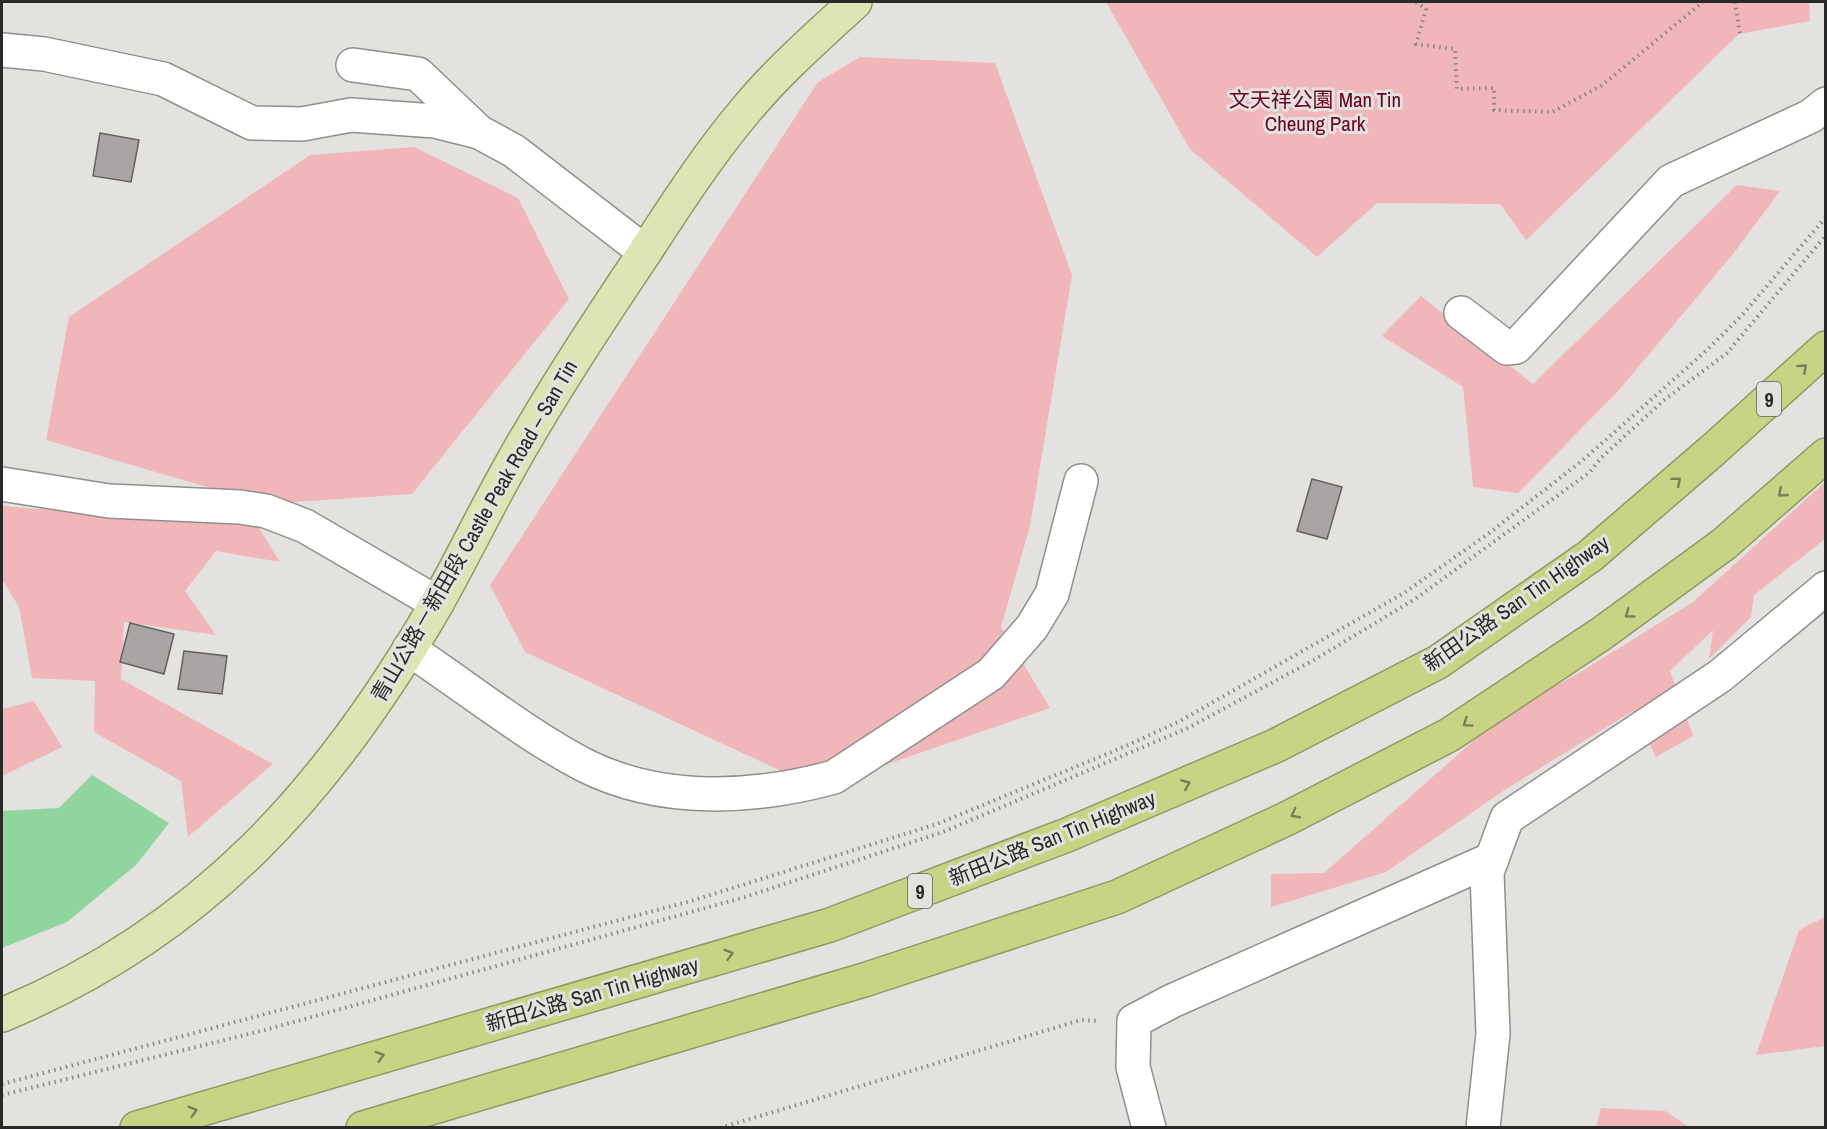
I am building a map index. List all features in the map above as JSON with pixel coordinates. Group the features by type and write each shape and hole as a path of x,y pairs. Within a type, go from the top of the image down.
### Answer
{"highway":[{"name":"新田公路 San Tin Highway","path":"137,1128 830,925 1067,836 1275,746 1438,662 1590,556 1713,450 1826,348"},
{"path":"363,1128 864,980 1118,897 1286,819 1449,735 1601,634 1724,544 1826,455"}],"main road":[{"name":"青山公路－新田段 Castle Peak Road – San Tin","path":"2,1015 58,990 122,954 184,912 238,867 290,812 360,723 409,649 437,603 531,430 694,178 745,111 801,50 855,2"}],"street":[{"path":"2,50 44,54 163,79 252,123 302,124 351,115 435,121 479,132 514,151 645,252"},
{"path":"353,65 418,74 479,132"},
{"path":"1461,313 1507,348 1516,347 1671,181 1811,116 1826,104"},
{"path":"409,649 564,754 609,775 638,784 695,793 754,794 807,784 834,777 991,674 1032,627 1053,594 1081,481"},
{"path":"2,484 109,501 240,507 266,511 305,526 437,603"},
{"path":"1484,1128 1493,1034 1487,872 1507,818 1720,676 1826,588"},
{"path":"1149,1128 1133,1067 1134,1021 1172,1001 1492,859"}],"path":[{"path":"1416,2 1426,9 1416,44 1455,49 1456,89 1494,88 1494,110 1552,112 1601,86 1703,2"},
{"path":"1735,2 1740,34"},
{"path":"2,1084 691,902 783,874 937,824 1180,721 1404,593 1488,534 1583,460 1741,317 1826,217"},
{"path":"2,1095 265,1030 745,897 943,832 1188,728 1314,660 1415,599 1590,472 1601,458 1663,401 1727,353 1826,235"},
{"path":"720,1128 1081,1020 1134,1021"}],"green space":[{"name":"文天祥公園 Man Tin Cheung Park","path":"1106,2 1809,2 1810,21 1739,34 1526,240 1500,204 1377,203 1317,257 1190,149"},
{"path":"860,57 995,63 1072,275 1030,526 1001,627 1050,708 818,788 525,652 490,585 818,82"},
{"path":"414,147 518,198 569,299 412,494 265,504 46,440 69,317 310,155"},
{"path":"1737,185 1780,191 1733,254 1619,390 1518,493 1473,487 1463,387 1382,336 1421,296 1533,384"},
{"path":"1825,482 1825,539 1754,595 1751,617 1709,659 1713,630 1670,671 1693,736 1656,757 1633,711 1506,789 1386,872 1271,907 1271,874 1324,873 1505,713 1579,673 1693,602"},
{"path":"2,506 37,509 249,512 280,562 216,551 185,591 216,635 124,622 121,679 273,764 188,837 181,781 94,732 95,681 32,678 19,607 2,579"},
{"path":"34,701 62,747 2,776 2,709"},
{"path":"1825,917 1825,1046 1756,1055 1799,930"},
{"path":"1601,1108 1665,1111 1689,1127 1596,1127"}],"shaded area":[{"path":"92,775 169,823 136,865 67,922 2,948 2,811 59,808"}],"building":[{"path":"100,133 139,140 131,182 93,176"},
{"path":"1312,479 1342,487 1327,539 1297,531"},
{"path":"130,623 174,634 164,674 120,662"},
{"path":"184,651 227,656 222,694 178,689"}]}
